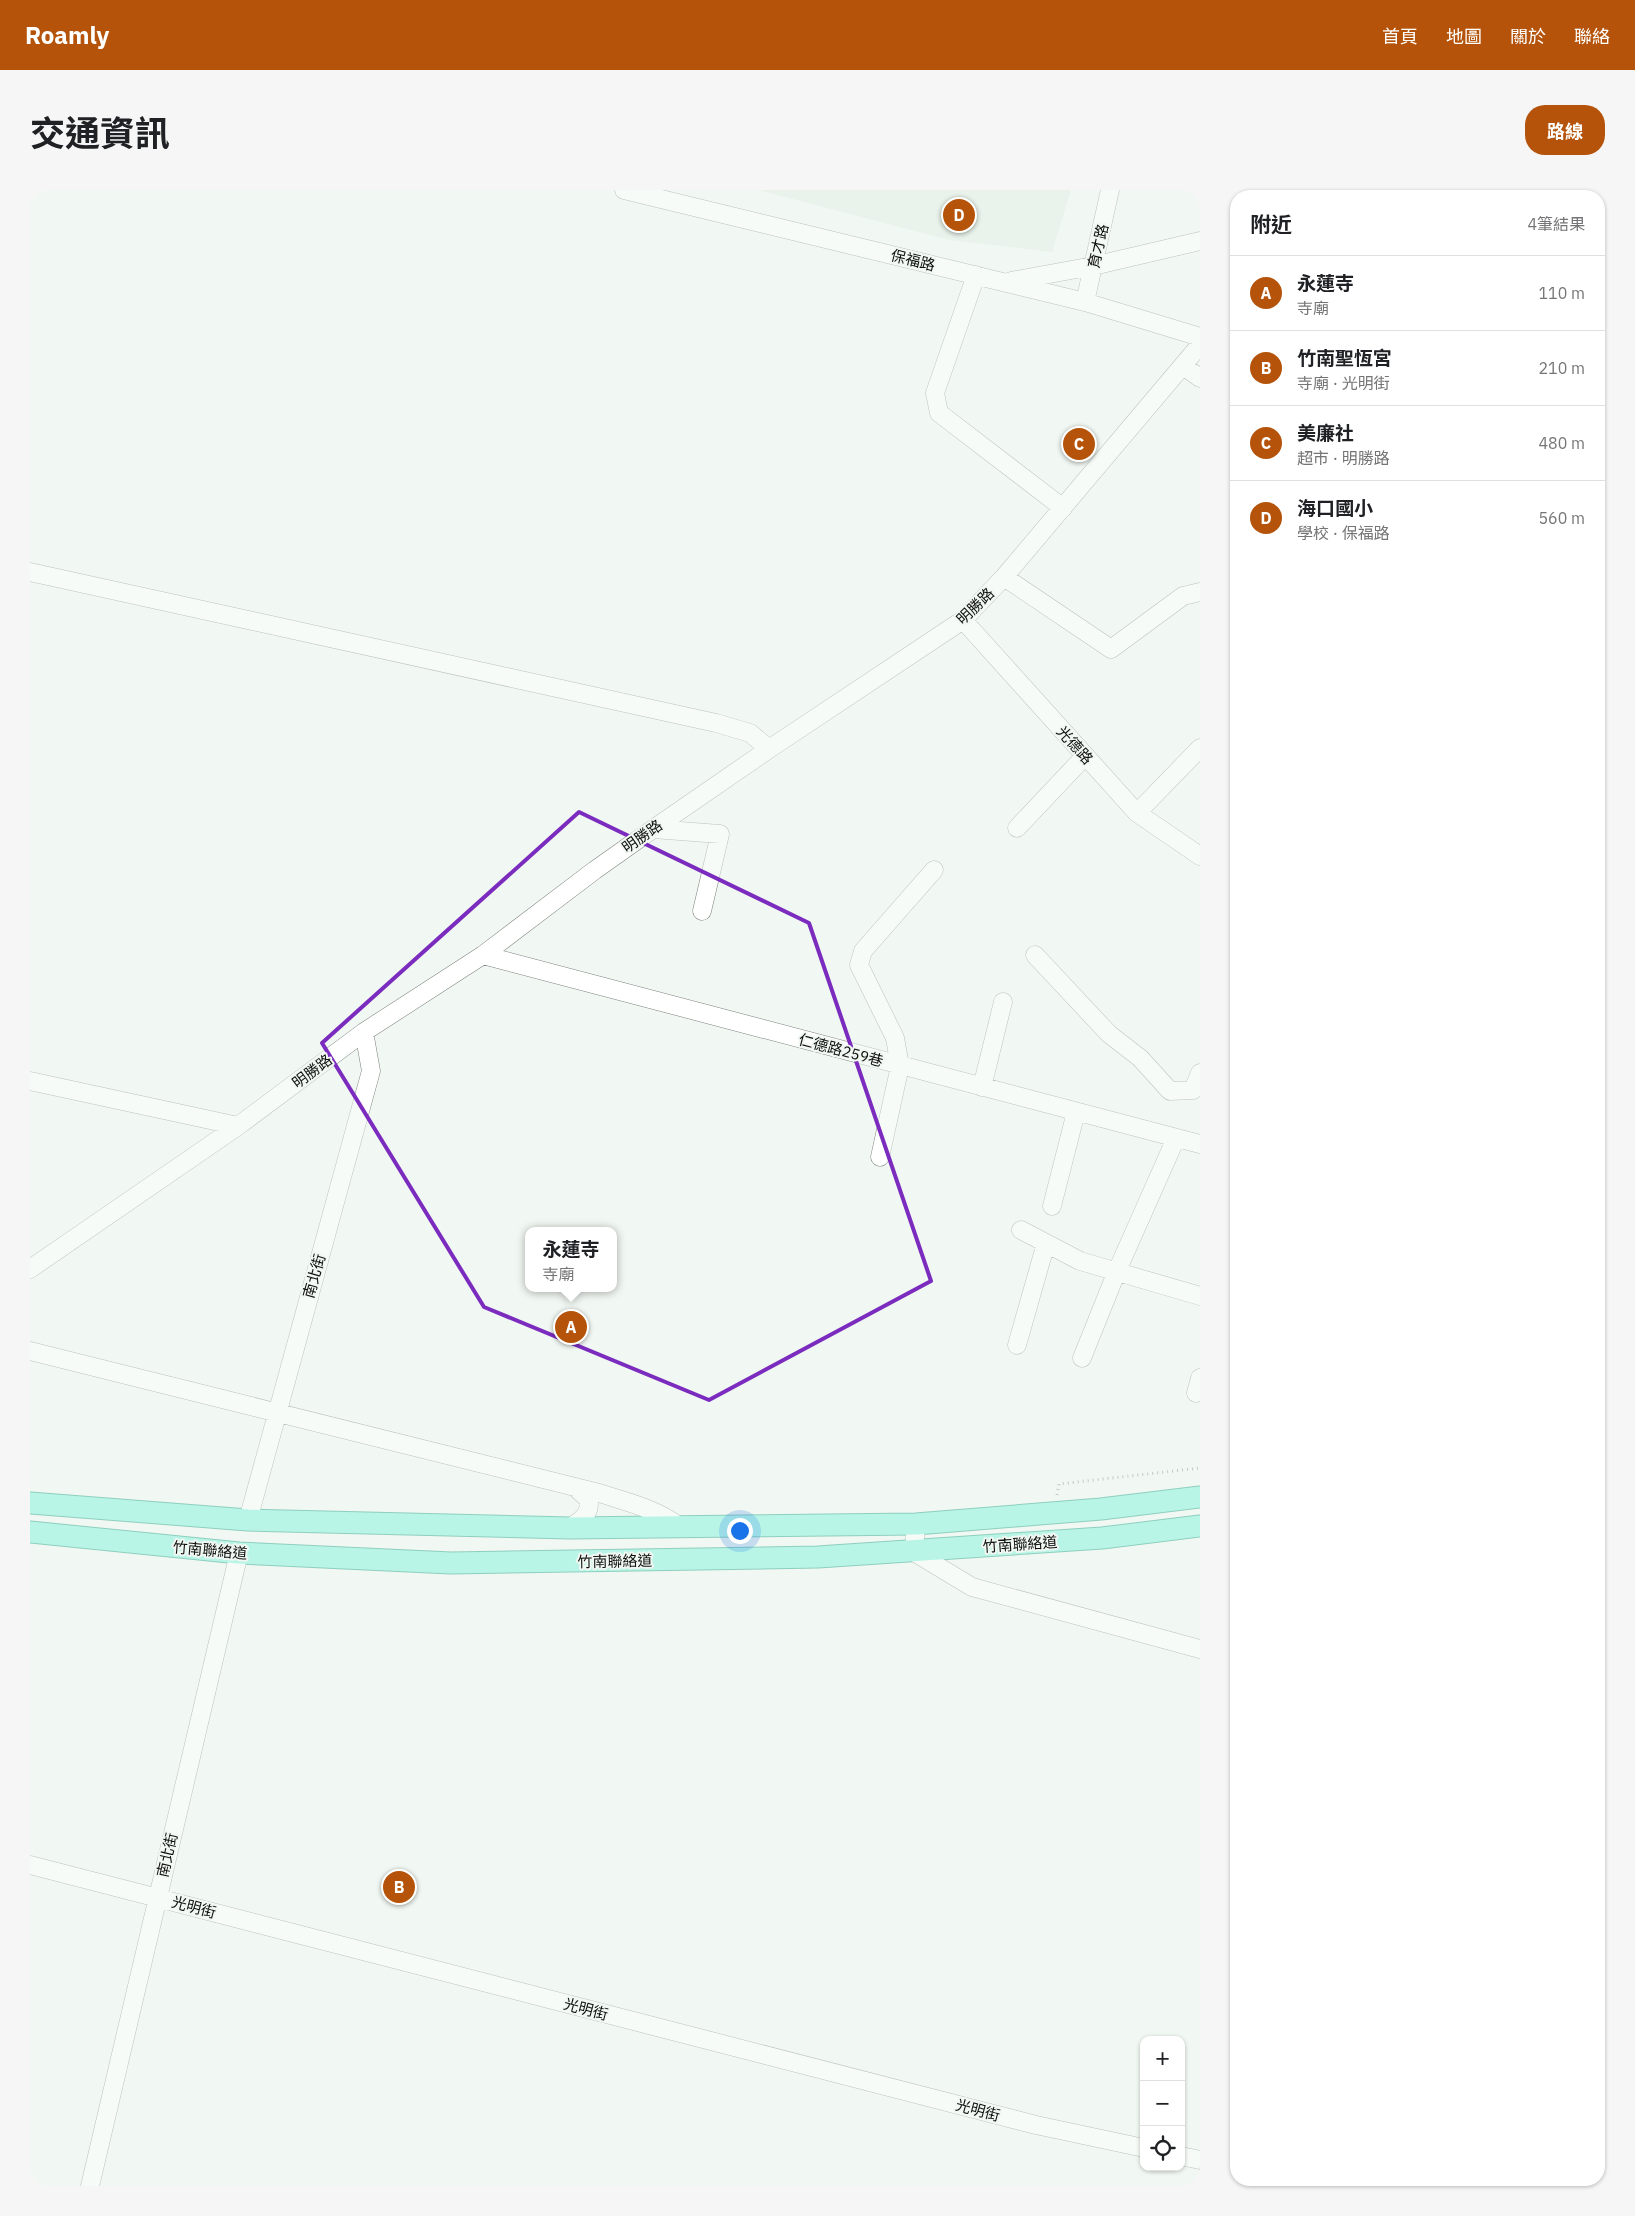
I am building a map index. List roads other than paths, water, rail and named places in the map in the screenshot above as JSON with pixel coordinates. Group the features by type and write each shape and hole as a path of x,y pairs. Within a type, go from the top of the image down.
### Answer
{"main road":[{"name":"竹南聯絡道","path":"30,1503 248,1520 570,1528 916,1524 1053,1513 1200,1497"},
{"name":"竹南聯絡道","path":"30,1532 239,1553 451,1564 818,1557 1102,1538 1200,1526"}],"street":[{"name":"保福路","path":"624,190 1085,302 1200,337"},
{"name":"育才路","path":"1085,302 1110,190"},
{"path":"1003,282 1093,266 1200,241"},
{"path":"976,276 935,393 939,413 1063,508"},
{"name":"明勝路","path":"30,1269 238,1126 364,1032 483,955 595,870 653,829 770,748 963,620 1004,577 1200,345"},
{"path":"1183,366 1200,378"},
{"path":"30,572 716,724 750,733 770,748"},
{"path":"1004,577 1111,649 1183,596 1200,592"},
{"name":"光德路","path":"963,620 1137,813 1200,856"},
{"path":"1137,813 1200,748"},
{"path":"1017,828 1085,756"},
{"path":"653,829 720,834 702,911"},
{"path":"880,1157 900,1066 894,1038 858,965 862,951 934,870"},
{"name":"仁德路259巷","path":"483,955 1200,1144"},
{"path":"1035,956 1109,1034 1140,1058 1170,1091 1193,1090 1200,1073"},
{"path":"982,1087 1003,1002"},
{"name":"南北街","path":"248,1520 276,1412 371,1071 364,1032"},
{"path":"30,1081 238,1126"},
{"path":"1052,1206 1076,1112"},
{"path":"1082,1358 1117,1271 1176,1138"},
{"path":"1021,1230 1080,1261 1200,1296"},
{"path":"1017,1344 1046,1243"},
{"path":"30,1351 576,1488 642,1506 680,1527"},
{"path":"570,1528 590,1509 589,1500 576,1488"},
{"path":"916,1524 914,1552 972,1587 1200,1649"},
{"name":"南北街","path":"90,2186 239,1553"},
{"name":"光明街","path":"30,1865 1036,2125 1140,2147"},
{"path":"1185,2157 1200,2160"}],"place":[{"name":"海口國小","path":"959,215"},
{"name":"美廉社","path":"1079,444"},
{"name":"永蓮寺","path":"571,1327"},
{"name":"竹南聖恆宮","path":"399,1887"}]}
